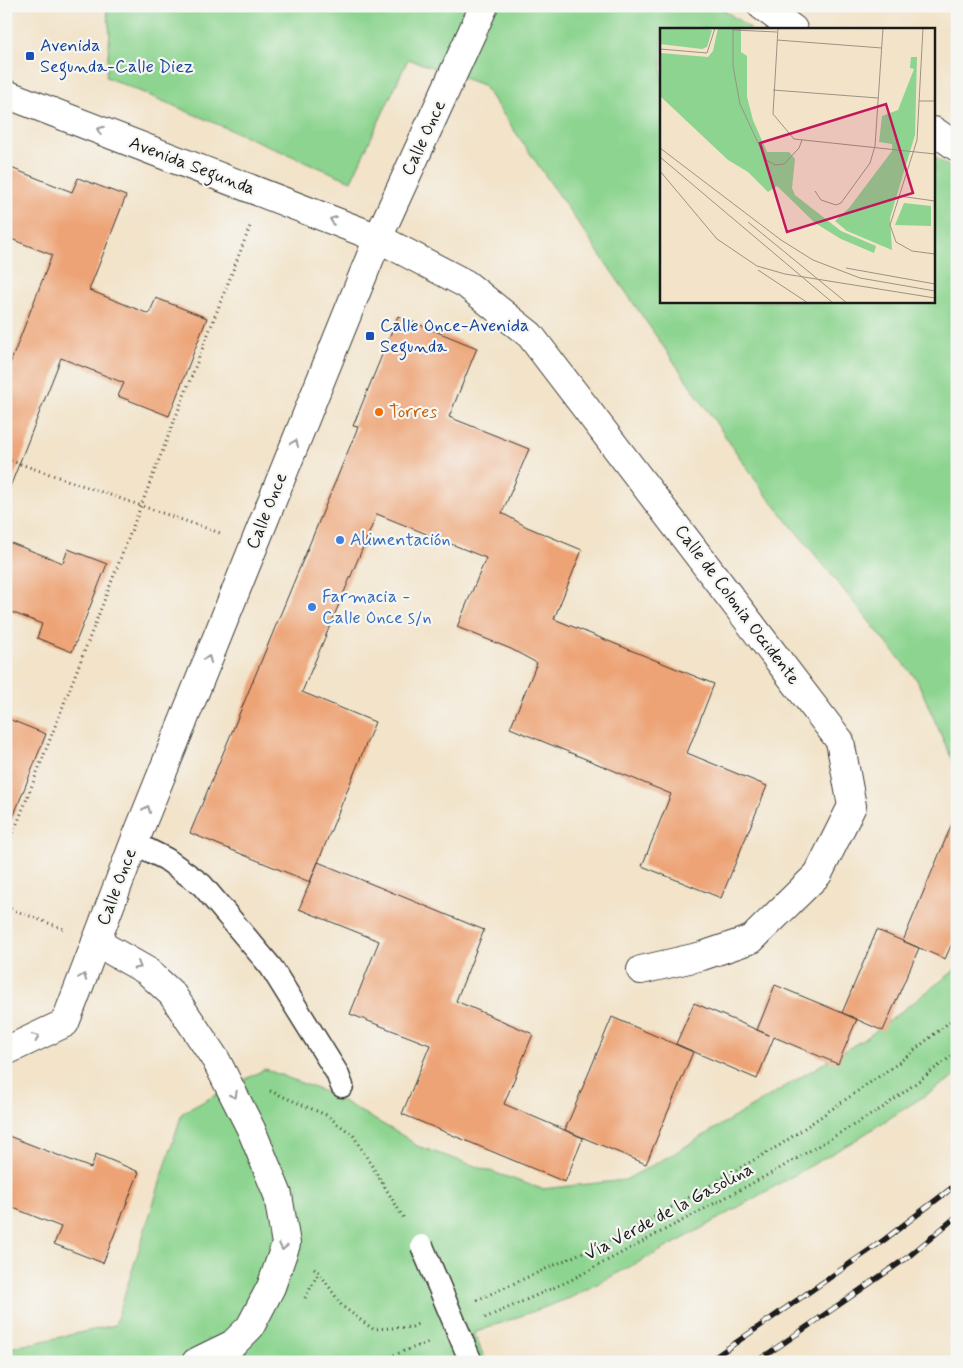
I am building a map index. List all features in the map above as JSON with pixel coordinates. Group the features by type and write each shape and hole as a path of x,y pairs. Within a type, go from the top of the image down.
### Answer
{"street":[{"name":"Calle Once","path":"6,1051 65,1023 134,843 378,238 484,6"},
{"path":"762,6 792,28"},
{"name":"Avenida Segunda","path":"6,94 378,238"},
{"name":"Calle de Colonia Occidente","path":"378,238 466,284 530,335 840,741 852,806 818,874 752,939 702,956 641,970"},
{"path":"96,942 147,971 172,994 216,1060 235,1096 251,1129 278,1195 286,1244 270,1287 250,1327 233,1344 196,1362"}],"lane":[{"path":"134,843 166,859 202,884 271,966 342,1086"},
{"path":"422,1246 471,1362"}],"path":[{"path":"6,852 263,193"},
{"path":"6,459 254,545"},
{"path":"6,907 96,942"},
{"path":"474,1301 632,1230 780,1145 897,1064 957,1016"},
{"name":"Vía Verde de la Gasolina","path":"479,1320 569,1281 777,1170 884,1107 957,1052"},
{"path":"235,1096 253,1089 274,1092 326,1115 353,1136 422,1246"},
{"path":"286,1244 319,1272 342,1306 373,1329 412,1327 421,1323"},
{"path":"375,1362 434,1340"}],"green space":[{"path":"106,6 718,6 750,28 660,28 660,302 936,302 936,158 957,172 957,771 917,680 763,491 483,85 408,59 351,181 106,77 110,33"},
{"path":"957,966 957,1075 854,1141 681,1240 570,1298 474,1333 486,1362 6,1362 6,1349 115,1325 182,1113 265,1069 330,1094 405,1137 417,1146 542,1189 625,1180 673,1154 869,1036 954,971"}],"building":[{"path":"6,166 72,192 78,178 126,196 89,290 149,314 156,298 207,318 169,416 118,396 124,383 61,358 8,492 6,492 6,374 52,255 6,237"},
{"path":"398,316 477,348 449,417 529,449 502,513 527,527 582,550 554,619 714,684 687,753 767,786 721,898 642,866 671,794 510,728 537,663 511,649 457,627 486,558 377,514 302,692 375,722 318,862 484,930 456,1001 533,1034 504,1104 583,1138 565,1182 402,1114 430,1045 350,1014 379,941 299,909 310,882 190,833 358,427 353,426"},
{"path":"6,541 63,563 68,549 107,564 72,652 37,638 42,624 6,610"},
{"path":"6,718 46,734 8,830 6,830"},
{"path":"956,814 957,932 945,959 903,941"},
{"path":"877,930 919,948 883,1031 842,1013"},
{"path":"775,985 857,1019 838,1064 774,1037 757,1079 676,1044 694,1003 757,1030"},
{"path":"612,1017 693,1052 646,1164 565,1130"},
{"path":"6,1135 91,1168 96,1154 139,1172 103,1263 54,1244 61,1227 6,1205"}],"railway":[{"path":"708,1362 884,1240 957,1184"},
{"path":"756,1362 908,1257 957,1216"}],"place":[{"name":"Avenida Segunda-Calle Diez","path":"30,56"},
{"name":"Calle Once-Avenida Segunda","path":"370,336"},
{"name":"Torres","path":"379,412"},
{"name":"Alimentación","path":"340,540"},
{"name":"Farmacia - Calle Once s/n","path":"312,607"}]}
